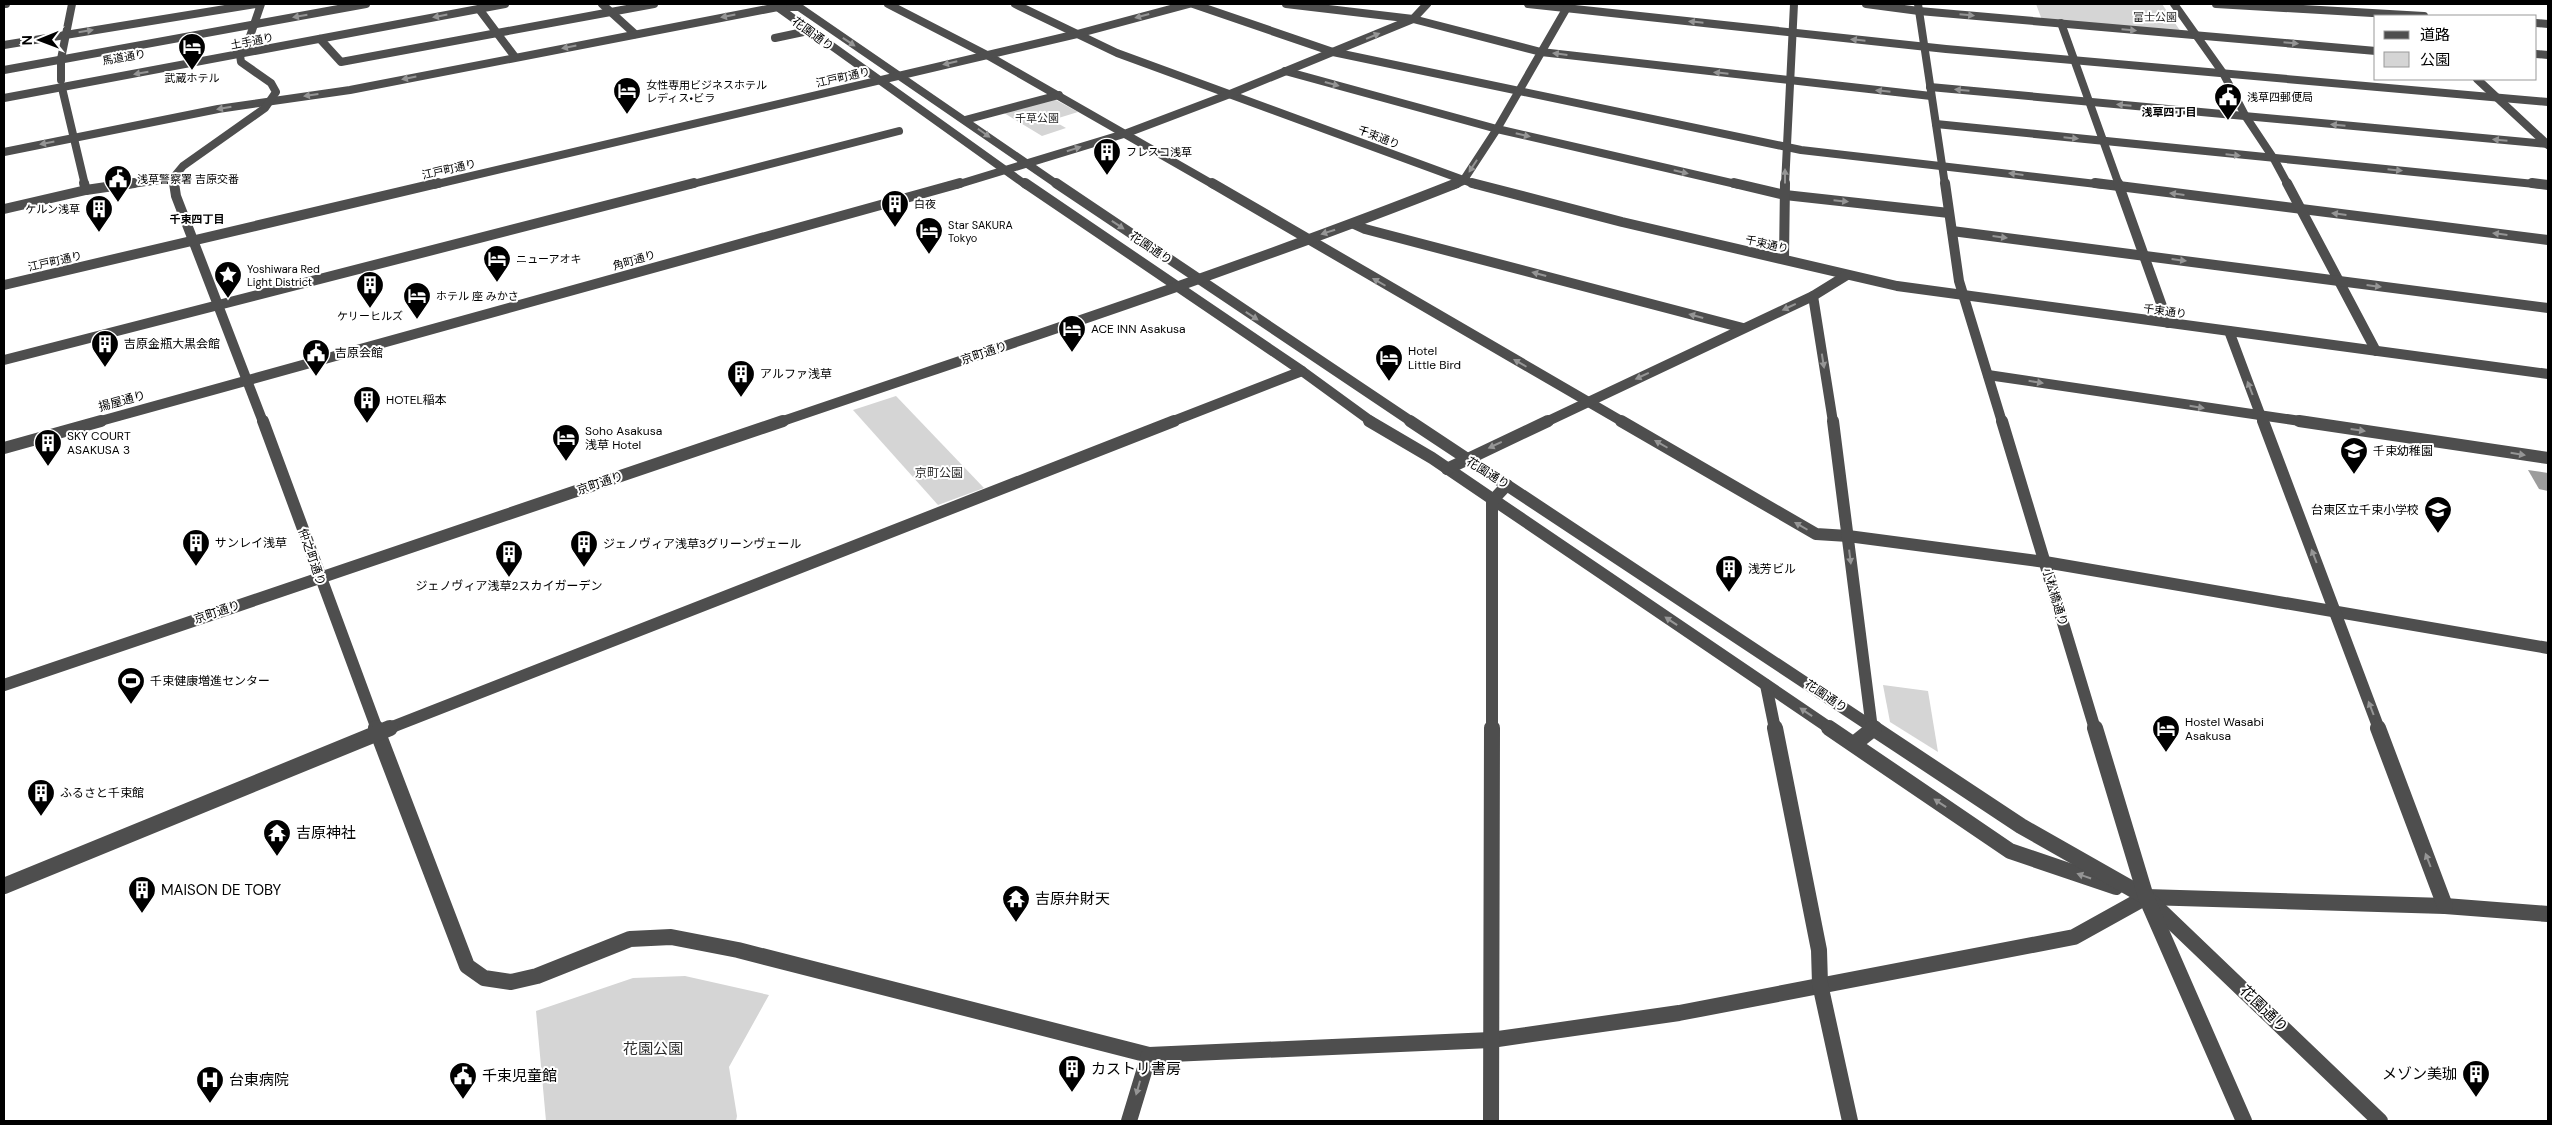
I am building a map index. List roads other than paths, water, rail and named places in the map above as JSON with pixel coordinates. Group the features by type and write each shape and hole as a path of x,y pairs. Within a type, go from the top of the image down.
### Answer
{"street":[{"path":"72,4 61,59 62,84 86,190"},
{"path":"4,45 256,4"},
{"path":"4,209 86,190 174,178 182,166 265,108 276,92 272,83 242,62 240,55 248,45 261,4"},
{"path":"4,70 366,4"},
{"name":"土手通り","path":"248,45 468,4"},
{"name":"土手通り","path":"4,98 62,84 240,55 505,4"},
{"path":"602,4 635,34"},
{"path":"320,39 341,62 654,4"},
{"path":"4,152 272,100 350,90 774,5 793,4"},
{"path":"888,4 987,55 1127,132 1306,239 1816,534 1848,536 2045,562 2548,648"},
{"name":"千束通り","path":"1015,4 1117,54 1463,181 1622,222 1847,275 1964,296 2548,374"},
{"path":"1191,4 1333,52 1785,147 2548,240"},
{"name":"江戸町通り","path":"4,285 194,239 1077,34 1191,4"},
{"path":"1286,4 1413,19 1542,52 1931,96"},
{"path":"1413,19 1427,4"},
{"path":"1528,4 1567,6 1924,47 2548,102"},
{"path":"1784,259 1785,147 1794,32 1794,4"},
{"path":"1866,4 1918,7 2060,24 2374,51"},
{"path":"2174,4 2223,74 2246,117 2274,159 2299,209 2376,350"},
{"path":"2216,4 2394,15"},
{"path":"2398,4 2409,15"},
{"name":"花園通り","path":"774,5 799,7 1196,279 1465,459 2021,826 2146,897 2380,1121"},
{"name":"花園通り","path":"774,5 809,32 1006,170 1175,287 1302,371 1366,419 1447,469 2010,851 2146,897"},
{"path":"1463,181 1497,129 1567,6"},
{"name":"小松橋通り","path":"1918,7 1959,281 2146,897 2244,1121"},
{"path":"479,9 515,57"},
{"name":"角町通り","path":"248,380 1027,164 1127,132 1230,94 1413,19"},
{"path":"2060,24 2168,323"},
{"path":"775,38 829,29"},
{"name":"馬道通り","path":"4,90 62,84 248,45"},
{"path":"1285,71 1497,129 1786,195 1949,213"},
{"path":"2478,80 2548,145"},
{"path":"1930,86 2548,145"},
{"path":"965,120 1059,95"},
{"path":"1936,124 2548,185"},
{"path":"4,360 898,131"},
{"name":"仲之町通り","path":"174,178 176,196 248,380 319,578 467,966 484,978 511,982 537,976 630,939 670,937 738,950 1149,1055 1491,1040 1679,1013 1820,984 2074,937 2146,897"},
{"name":"京町通り","path":"4,685 1175,287 1306,239 1354,224 1463,181"},
{"path":"1354,224 1365,229 1743,328"},
{"path":"1952,231 2548,308"},
{"path":"1447,469 1813,296 1847,275"},
{"path":"1813,296 1836,440 1866,684 1874,728 1854,744"},
{"path":"2229,331 2445,906"},
{"path":"4,886 736,591 1302,371"},
{"path":"1988,375 2261,417 2548,458"},
{"name":"揚屋通り","path":"4,448 248,380"},
{"path":"1491,1121 1492,501 1507,485"},
{"path":"1766,685 1819,950 1820,984 1850,1121"},
{"path":"2146,897 2445,906 2548,914"},
{"path":"1129,1121 1149,1055"}],"place":[{"name":"武蔵ホテル","path":"192,71"},
{"name":"女性専用ビジネスホテル レディス•ビラ","path":"627,115"},
{"name":"浅草四郵便局","path":"2228,121"},
{"name":"フレスコ浅草","path":"1107,176"},
{"name":"浅草警察署 吉原交番","path":"118,203"},
{"name":"白夜","path":"895,228"},
{"name":"ケルン浅草","path":"99,233"},
{"name":"Star SAKURA Tokyo","path":"929,255"},
{"name":"ニューアオキ","path":"497,283"},
{"name":"Yoshiwara Red Light District","path":"228,299"},
{"name":"ケリーヒルズ","path":"370,309"},
{"name":"ホテル 座 みかさ","path":"417,320"},
{"name":"ACE INN Asakusa","path":"1072,353"},
{"name":"吉原金瓶大黒会館","path":"105,368"},
{"name":"吉原会館","path":"316,377"},
{"name":"Hotel Little Bird","path":"1389,382"},
{"name":"アルファ浅草","path":"741,398"},
{"name":"HOTEL稲本","path":"367,424"},
{"name":"Soho Asakusa 浅草 Hotel","path":"566,462"},
{"name":"SKY COURT ASAKUSA 3","path":"48,467"},
{"name":"千束幼稚園","path":"2354,475"},
{"name":"台東区立千束小学校","path":"2438,534"},
{"name":"サンレイ浅草","path":"196,567"},
{"name":"ジェノヴィア浅草3グリーンヴェール","path":"584,568"},
{"name":"ジェノヴィア浅草2スカイガーデン","path":"509,578"},
{"name":"浅芳ビル","path":"1729,593"},
{"name":"千束健康増進センター","path":"131,705"},
{"name":"Hostel Wasabi Asakusa","path":"2166,753"},
{"name":"ふるさと千束館","path":"41,817"},
{"name":"吉原神社","path":"277,857"},
{"name":"MAISON DE TOBY","path":"142,914"},
{"name":"吉原弁財天","path":"1016,923"},
{"name":"カストリ書房","path":"1072,1093"},
{"name":"メゾン美珈","path":"2476,1098"},
{"name":"千束児童館","path":"463,1100"},
{"name":"台東病院","path":"210,1104"}],"district":[{"name":"浅草四丁目","path":"2169,112"},
{"name":"千束四丁目","path":"197,219"}],"park label":[{"name":"富士公園","path":"2155,17"},
{"name":"千草公園","path":"1037,118"},
{"name":"京町公園","path":"939,473"},
{"name":"花園公園","path":"653,1049"}]}
